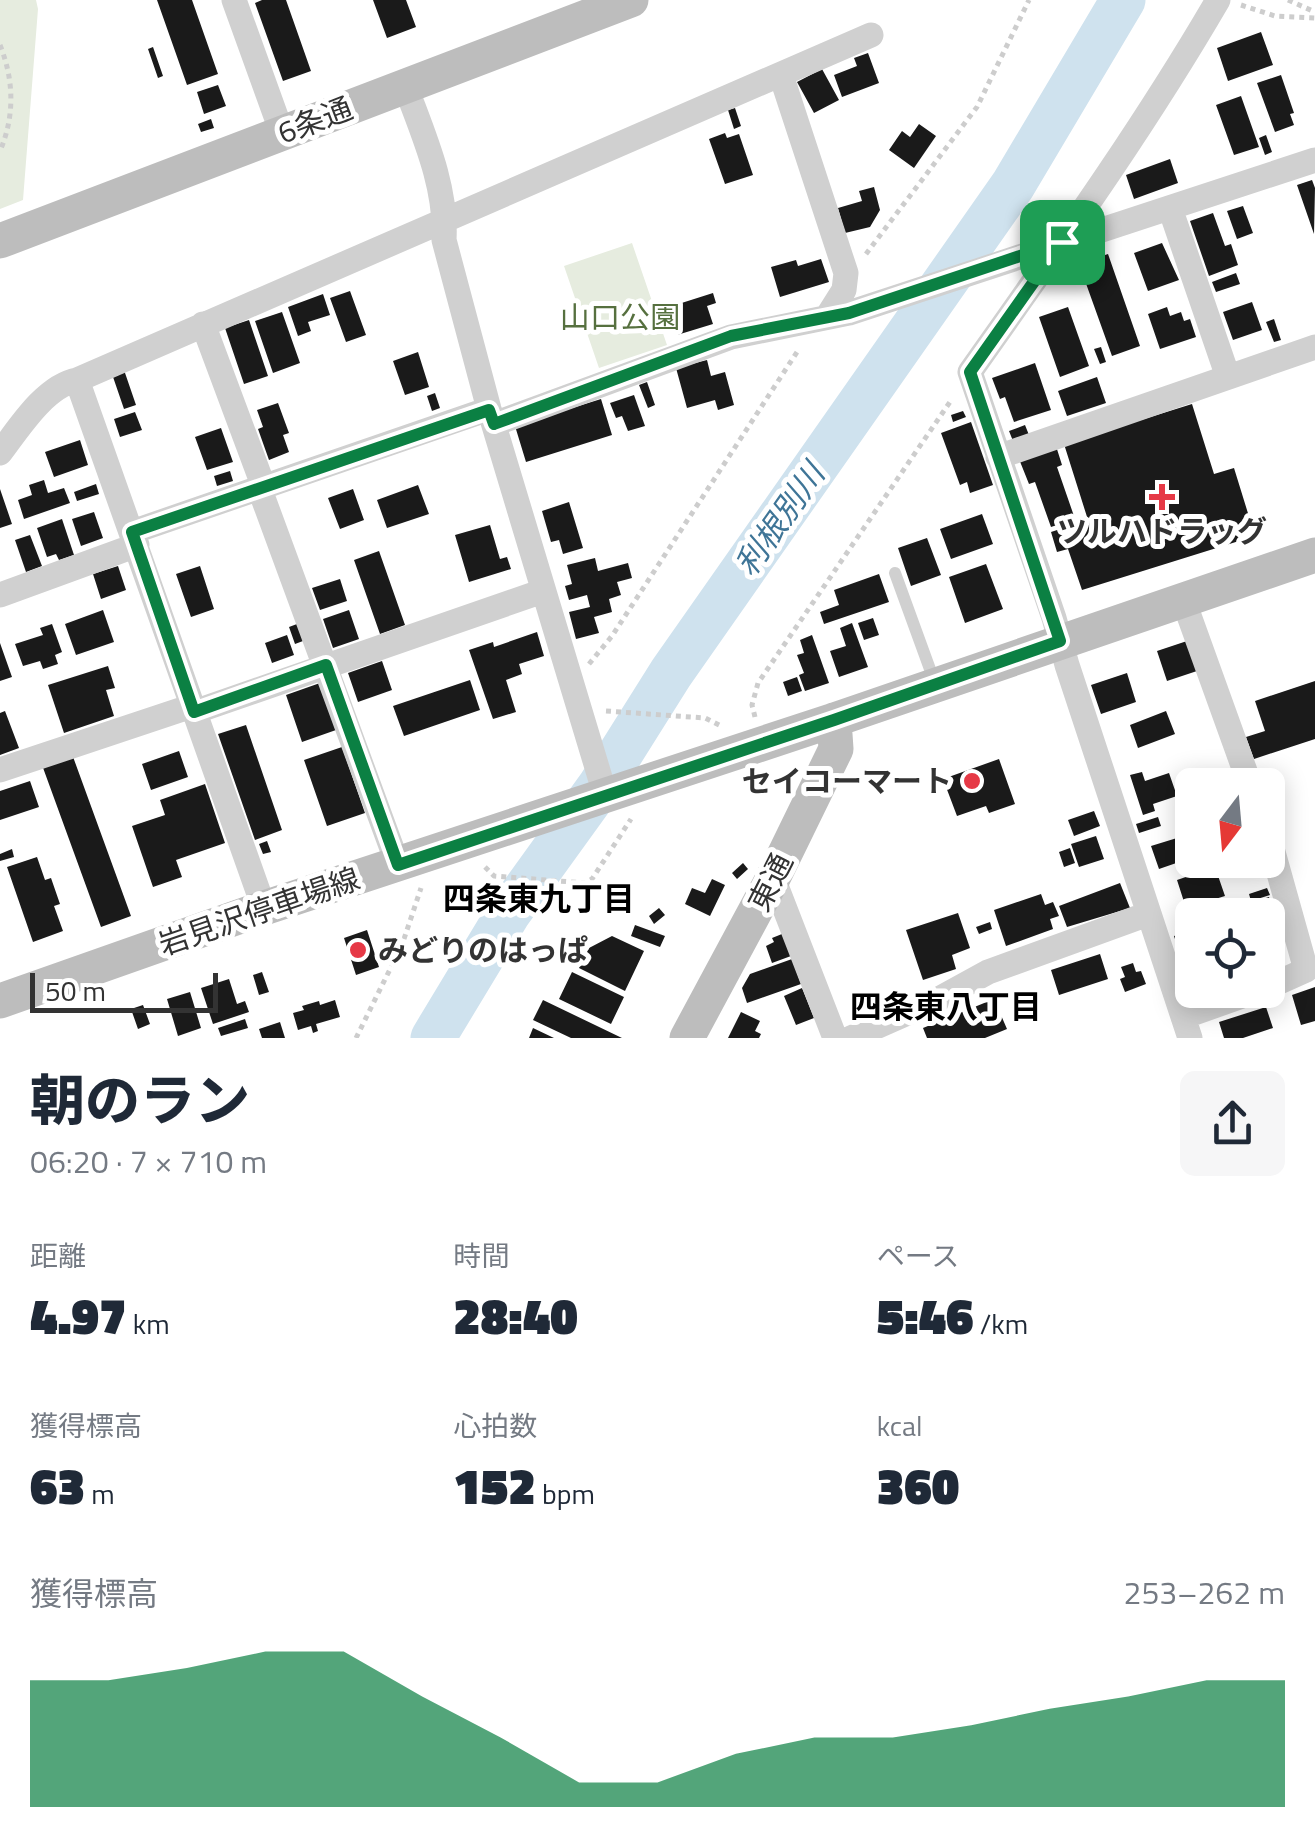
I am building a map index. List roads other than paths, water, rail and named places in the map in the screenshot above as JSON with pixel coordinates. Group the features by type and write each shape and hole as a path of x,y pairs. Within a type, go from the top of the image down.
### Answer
{"main road":[{"name":"6条通","path":"0,241 631,0"},
{"name":"岩見沢停車場線","path":"0,1000 264,908 410,877 505,830 605,794 1315,555"},
{"name":"東通","path":"687,1038 836,750 834,720"}],"street":[{"path":"234,0 282,133"},
{"path":"1218,0 1190,50 970,372 1187,1027 1224,1008"},
{"path":"0,453 38,407 66,382 871,35"},
{"path":"781,75 846,273 844,290 828,317"},
{"path":"405,84 440,186 444,240 492,417 605,794"},
{"path":"0,596 261,486 492,417 731,336 828,317 1315,160"},
{"path":"1170,208 1228,377"},
{"path":"203,324 326,665 410,877"},
{"path":"998,457 1315,347"},
{"path":"77,380 264,908"},
{"path":"0,770 543,591"},
{"path":"1182,599 1244,768"},
{"path":"773,878 836,1038"},
{"path":"1282,878 1311,971 1285,981"},
{"path":"851,1038 937,1000 988,972 1148,914"}],"lane":[{"path":"894,572 935,683"}],"waterway":[{"name":"利根別川","path":"433,1038 509,912 600,786 671,673 1013,185 1123,0"}],"place":[{"name":"ツルハドラッグ","path":"1162,497"},
{"name":"セイコーマート","path":"972,781"},
{"name":"みどりのはっぱ","path":"358,950"}],"district":[{"name":"四条東九丁目","path":"539,898"},
{"name":"四条東八丁目","path":"946,1006"}],"park label":[{"name":"山口公園","path":"620,317"}]}
